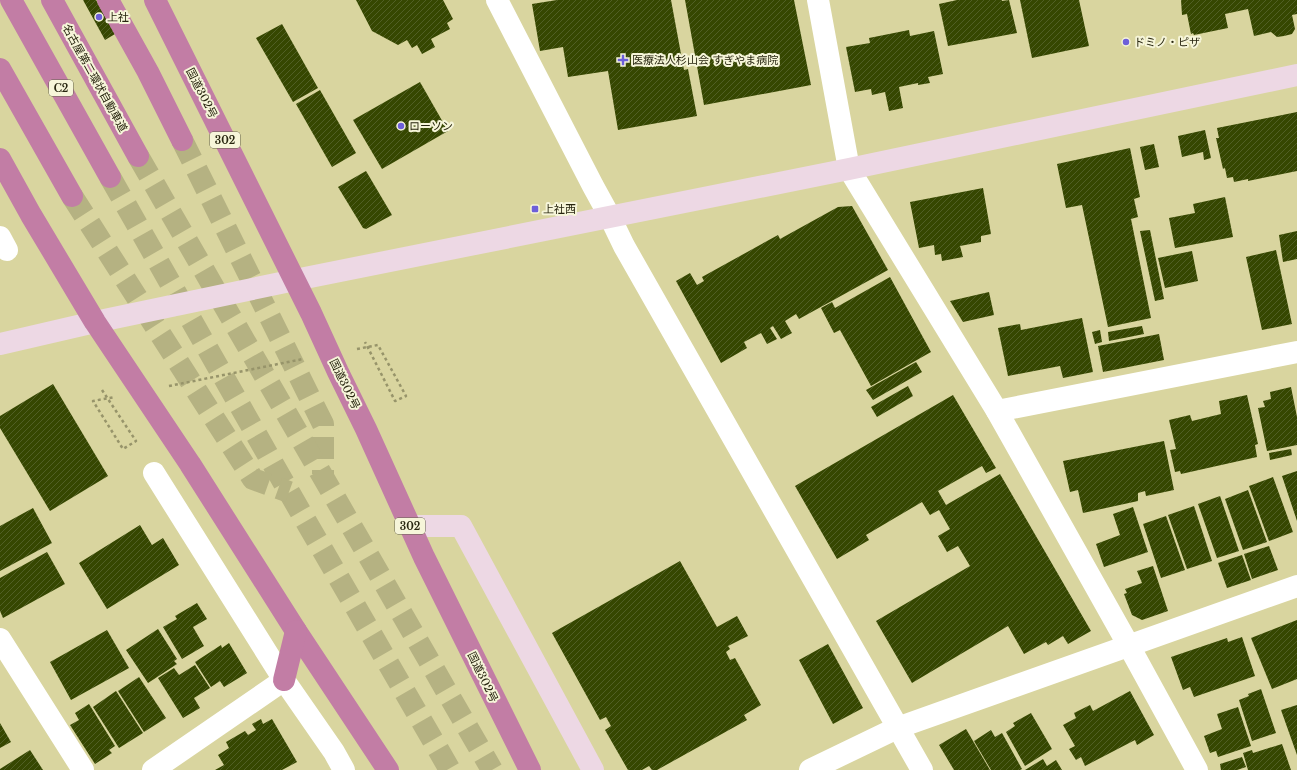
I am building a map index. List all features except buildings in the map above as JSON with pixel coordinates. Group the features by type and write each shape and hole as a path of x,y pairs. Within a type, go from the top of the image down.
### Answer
{"highway":[{"name":"C2","path":"11,0 110,177"},
{"name":"名古屋第二環状自動車道","path":"52,0 138,156"},
{"path":"108,0 148,72 182,140"},
{"path":"118,0 148,72"},
{"name":"国道302号","path":"155,0 295,280 370,436 410,526 530,770"},
{"path":"0,69 72,196"},
{"path":"0,159 31,215 95,322 190,464 296,631 388,770"},
{"path":"284,680 296,631"}],"street":[{"path":"497,0 610,216 624,246 922,770"},
{"path":"818,0 849,169 996,411 1129,646 1197,770"},
{"path":"0,344 95,322 295,280 849,169 1297,75"},
{"path":"996,411 1297,352"},
{"path":"154,473 284,680 334,752 344,770"},
{"path":"410,526 460,526 593,770"},
{"path":"810,770 897,728 1297,586"},
{"path":"0,639 83,770"},
{"path":"153,770 284,680"}],"path":[{"path":"354,349 378,345 406,396 395,401 365,342"},
{"path":"162,388 308,358"},
{"path":"102,390 136,441 122,449 93,402 116,397"}],"tunnel":[{"path":"182,140 323,424 323,474"},
{"path":"138,156 492,770"},
{"path":"110,177 289,492 450,770"},
{"path":"72,196 253,479 289,492"}],"place":[{"name":"上社","path":"99,17"},
{"name":"ドミノ・ピザ","path":"1126,42"},
{"name":"医療法人杉山会 すぎやま病院","path":"623,60"},
{"name":"ローソン","path":"401,126"},
{"name":"上社西","path":"535,209"}]}
